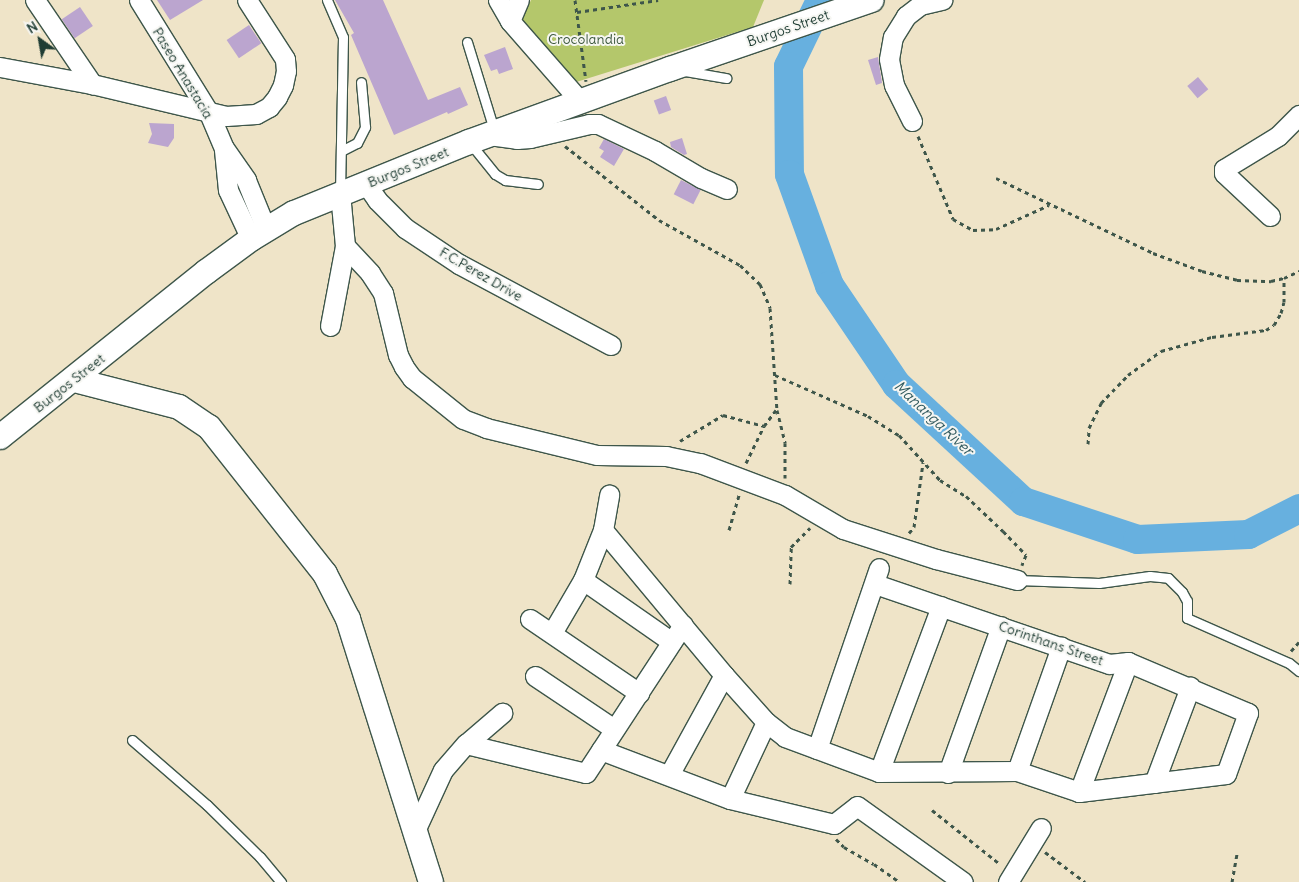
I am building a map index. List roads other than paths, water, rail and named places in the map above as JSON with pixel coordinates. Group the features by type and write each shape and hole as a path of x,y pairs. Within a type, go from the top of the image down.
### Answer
{"street":[{"path":"35,0 92,84"},
{"name":"Paseo Anastacia","path":"139,0 209,113 224,148 228,190 258,234"},
{"path":"0,67 92,84 209,113 226,116 256,114 269,106 283,85 286,71 285,59 247,0"},
{"path":"498,0 510,21 581,102"},
{"path":"510,21 519,0"},
{"name":"Burgos Street","path":"0,437 74,380 206,272 258,234 294,212 484,137 670,69 871,0"},
{"path":"912,121 894,85 889,59 893,37 906,16 920,6 942,0"},
{"path":"1270,216 1224,173 1224,169 1278,136 1299,115"},
{"path":"484,137 517,139 589,124 598,124 655,150 693,174 727,189"},
{"name":"F.C.Perez Drive","path":"366,184 377,200 406,228 459,264 611,345"},
{"path":"330,326 344,246 340,193"},
{"path":"344,246 370,273 384,293 398,355 404,367 451,411 463,419 486,428 597,455 666,456 700,463 785,495 843,529 899,545 936,559 1017,580"},
{"path":"74,380 179,408 209,427 319,566 348,619 431,882"},
{"path":"552,633 583,580 603,530 610,495"},
{"path":"603,530 724,675 766,722 785,736 879,772 1017,771 1079,792 1154,783 1190,687"},
{"name":"Corinthans Street","path":"817,749 877,576 941,606 1109,664 1128,662 1248,713 1226,774 1154,783"},
{"path":"583,580 672,642"},
{"path":"879,772 941,606"},
{"path":"530,618 639,693"},
{"path":"466,744 586,773 683,625"},
{"path":"948,772 1001,626"},
{"path":"1017,771 1061,647"},
{"path":"1079,792 1128,662"},
{"path":"669,775 724,675"},
{"path":"535,676 614,730"},
{"path":"414,833 442,770 466,744 502,713"},
{"path":"730,799 766,722"},
{"path":"601,750 730,799 837,824 857,806 963,882"},
{"path":"1011,878 1036,836"}],"lane":[{"path":"326,0 343,37 340,193"},
{"path":"467,42 484,137 500,177 516,182 538,184"},
{"path":"670,69 726,78"},
{"path":"340,151 357,143 366,127 361,82"},
{"path":"1017,580 1099,583 1150,576 1168,578 1188,601 1187,618 1290,664 1299,671"},
{"path":"132,740 207,805 260,857 282,882"}],"waterway":[{"name":"Mananga River","path":"820,0 788,66 789,174 829,285 896,384 1023,501 1137,539 1248,534 1299,508"}],"park label":[{"name":"Crocolandia","path":"586,39"}]}
